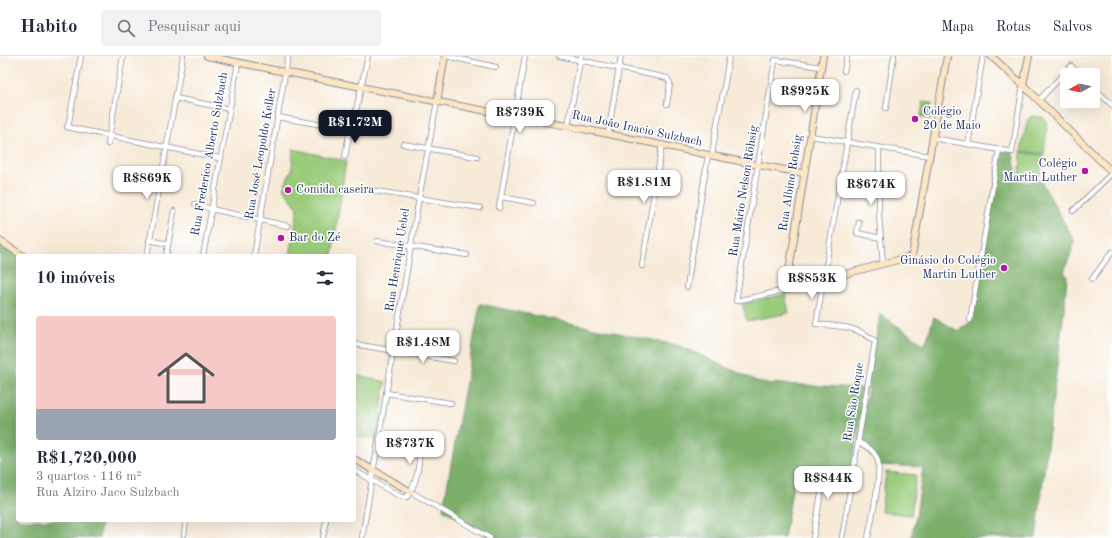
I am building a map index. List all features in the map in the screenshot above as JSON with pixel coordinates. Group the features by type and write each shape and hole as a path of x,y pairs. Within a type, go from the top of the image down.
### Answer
{"street":[{"path":"80,56 68,127 219,158"},
{"path":"108,144 123,56"},
{"path":"147,254 183,56"},
{"name":"Rua João Inacio Sulzbach","path":"207,56 238,59 286,71 437,102 568,126 758,166 803,173"},
{"name":"Rua José Leopoldo Keller","path":"254,254 288,56"},
{"path":"345,157 368,56"},
{"path":"445,56 496,67"},
{"name":"Rua Henrique Uebel","path":"362,538 373,480 419,198 445,56"},
{"path":"499,208 525,56"},
{"path":"559,56 580,58 667,78 670,83 667,104"},
{"path":"608,134 621,56"},
{"path":"687,287 716,121 726,78 728,56"},
{"name":"Rua Albino Rohsig","path":"786,290 803,173 823,56"},
{"path":"844,71 847,56"},
{"path":"886,108 894,56"},
{"path":"786,290 912,256 947,56"},
{"path":"968,144 983,56"},
{"path":"991,56 1039,100 1112,172 1073,211"},
{"path":"933,138 1012,152 1029,56"},
{"path":"568,126 580,58"},
{"name":"Rua Frederico Alberto Sulzbach","path":"203,254 219,158 230,109 238,59"},
{"name":"Rua Mário Nelson Röhsig","path":"786,290 736,301 775,60 821,67"},
{"path":"1039,100 1060,78"},
{"path":"824,280 856,90"},
{"path":"1100,94 1112,105"},
{"path":"175,98 230,109"},
{"path":"277,117 346,129 351,126"},
{"path":"810,136 930,156"},
{"path":"403,144 477,157"},
{"path":"642,266 662,145"},
{"path":"879,148 883,264"},
{"path":"970,320 999,150"},
{"path":"357,188 480,208"},
{"path":"502,196 534,203"},
{"path":"195,204 288,226"},
{"path":"166,254 174,211"},
{"path":"859,222 857,233 881,238"},
{"path":"149,240 168,244"},
{"path":"0,241 21,254"},
{"path":"377,241 467,255"},
{"path":"1092,279 1112,252"},
{"name":"Rua São Roque","path":"824,280 816,324 852,328 862,332 875,341 842,538"},
{"path":"356,344 454,361"},
{"path":"386,393 451,403"},
{"path":"380,434 442,447"},
{"path":"356,471 401,497 407,496 411,492 416,477 421,442"},
{"path":"858,442 870,448 878,459 878,478 868,538"},
{"path":"356,460 490,538"},
{"path":"813,538 825,472 852,475"},
{"path":"184,535 186,522"},
{"path":"323,538 326,522"}],"green space":[{"path":"923,102 932,103 930,119 921,117"},
{"path":"1031,116 1043,117 1047,123 1044,154 1021,151 1027,121"},
{"path":"293,149 346,161 332,254 290,254 298,208 283,189 292,169"},
{"path":"1001,150 1013,152 1015,166 1019,177 1022,180 1032,182 1040,179 1075,242 1064,272 1067,276 1065,301 1036,538 911,538 916,517 923,467 878,465 871,449 859,443 880,314 925,345 934,317 958,331 972,321"},
{"path":"1021,152 1043,155 1040,174 1032,181 1024,179 1020,174"},
{"path":"0,241 16,254 16,522 102,522 99,538 0,538"},
{"path":"785,294 789,313 747,321 742,304"},
{"path":"480,304 680,346 761,383 865,388 851,473 796,467 784,538 490,538 443,509"},
{"path":"356,375 386,382 376,440 356,436"},
{"path":"886,472 916,475 911,515 881,512"}],"place":[{"name":"Colégio 20 de Maio","path":"915,119"},
{"name":"Colégio Martin Luther","path":"1085,171"},
{"name":"Comida caseira","path":"288,190"},
{"name":"Bar do Zé","path":"281,238"},
{"name":"Ginásio do Colégio Martin Luther","path":"1004,268"}]}
